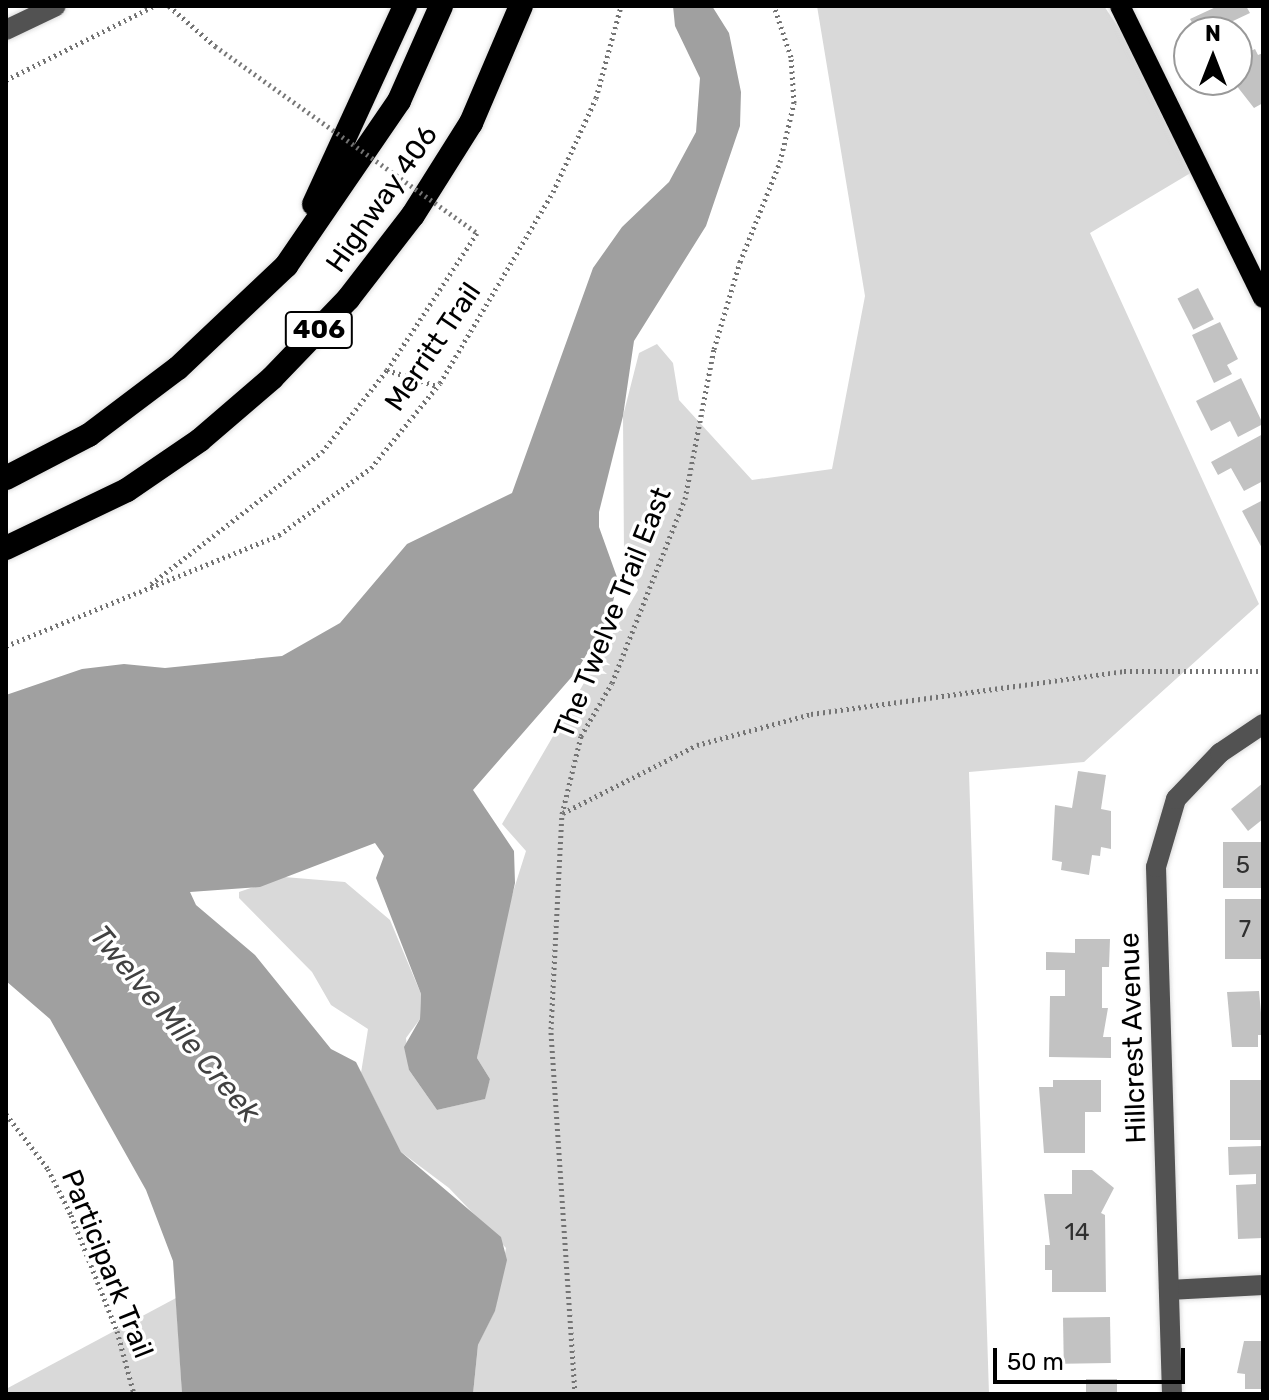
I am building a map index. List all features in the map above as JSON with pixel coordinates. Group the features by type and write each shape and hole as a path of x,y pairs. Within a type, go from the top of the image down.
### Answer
{"highway":[{"path":"286,266 405,6"},
{"name":"Highway 406","path":"6,478 89,435 153,387 246,308 286,266 399,101 441,6"},
{"name":"Highway 406","path":"6,548 127,490 200,440 272,378 348,299 413,215 471,123 521,6"}],"main road":[{"path":"1120,6 1263,298"}],"street":[{"path":"6,30 56,6"},
{"name":"Hillcrest Avenue","path":"1172,1394 1156,867 1176,799 1220,753 1263,724"},
{"path":"1169,1290 1263,1285"}],"path":[{"path":"6,80 154,6"},
{"path":"6,646 144,589 322,452 387,370 477,233 215,46 169,6"},
{"name":"Merritt Trail","path":"144,589 293,528 365,474 437,386 553,192 596,98 621,6"},
{"name":"The Twelve Trail East","path":"575,1394 551,1029 562,814 581,736 612,683 685,499 714,349 740,262 780,162 794,103 791,57 774,6"},
{"path":"387,370 437,386"},
{"path":"562,814 697,745 811,714 1124,671 1263,671"},
{"name":"Participark Trail","path":"6,1114 62,1196 117,1331 134,1394"}],"shaded area":[{"path":"817,6 1104,6 1209,162 1090,233 1259,604 1084,762 969,772 989,1394 473,1394 478,1345 495,1310 506,1248 449,1188 401,1152 361,1073 368,1029 331,1005 312,972 239,898 239,892 284,877 345,882 390,920 421,994 420,1019 406,1038 409,1070 437,1110 484,1099 490,1079 477,1058 500,933 526,851 502,824 638,590 624,556 623,416 639,353 657,344 673,363 679,400 752,480 832,469 865,296"},
{"path":"176,1298 182,1394 6,1394 6,1389"}],"water":[{"name":"Twelve Mile Creek","path":"673,6 712,6 729,33 741,92 740,126 706,226 634,341 623,416 599,512 599,527 618,580 610,615 576,672 473,790 514,851 515,883 477,1058 490,1079 485,1099 437,1110 409,1070 404,1047 420,1019 421,994 376,878 384,856 375,843 260,887 190,892 196,905 255,955 331,1049 356,1062 401,1152 501,1237 507,1260 495,1311 478,1345 473,1394 182,1394 173,1261 146,1190 50,1019 6,981 6,695 82,669 124,664 165,668 282,656 340,623 407,544 512,493 593,268 622,227 669,182 696,132 700,78 675,26"}],"building":[{"path":"1218,6 1246,6 1250,13 1244,16 1196,16"},
{"path":"1253,50 1258,55 1263,53 1263,103 1254,108 1245,96 1253,96"},
{"path":"1198,288 1214,319 1193,330 1178,298"},
{"path":"1220,322 1238,359 1227,365 1232,374 1214,383 1192,335"},
{"path":"1241,378 1263,424 1238,437 1230,421 1211,431 1196,401"},
{"path":"1263,434 1263,481 1244,491 1231,468 1218,475 1211,462"},
{"path":"1263,500 1263,550 1242,511"},
{"path":"1078,771 1106,775 1101,809 1111,811 1111,849 1101,847 1100,856 1092,855 1089,875 1061,870 1062,862 1052,860 1055,805 1072,808"},
{"path":"1263,783 1263,819 1248,831 1231,809"},
{"path":"1223,842 1263,842 1263,888 1223,888"},
{"path":"1225,899 1263,899 1263,959 1225,959"},
{"path":"1075,939 1110,939 1109,967 1102,967 1102,1008 1108,1008 1103,1037 1111,1037 1111,1058 1049,1057 1050,996 1065,996 1065,970 1046,970 1046,952 1075,953"},
{"path":"1259,991 1263,1035 1258,1035 1258,1047 1232,1047 1227,992"},
{"path":"1053,1080 1101,1080 1101,1112 1085,1112 1085,1153 1044,1153 1039,1087 1053,1087"},
{"path":"1230,1080 1263,1080 1263,1140 1230,1140"},
{"path":"1263,1146 1263,1238 1238,1239 1236,1185 1256,1184 1256,1174 1229,1175 1228,1147"},
{"path":"1072,1170 1092,1170 1114,1188 1101,1213 1105,1215 1106,1292 1052,1292 1052,1270 1045,1270 1045,1245 1050,1245 1044,1194 1072,1194"},
{"path":"1110,1317 1111,1363 1064,1364 1063,1318"},
{"path":"1244,1341 1263,1341 1263,1389 1245,1389 1245,1374 1237,1373"},
{"path":"1086,1379 1117,1379 1117,1394 1086,1394"}]}
